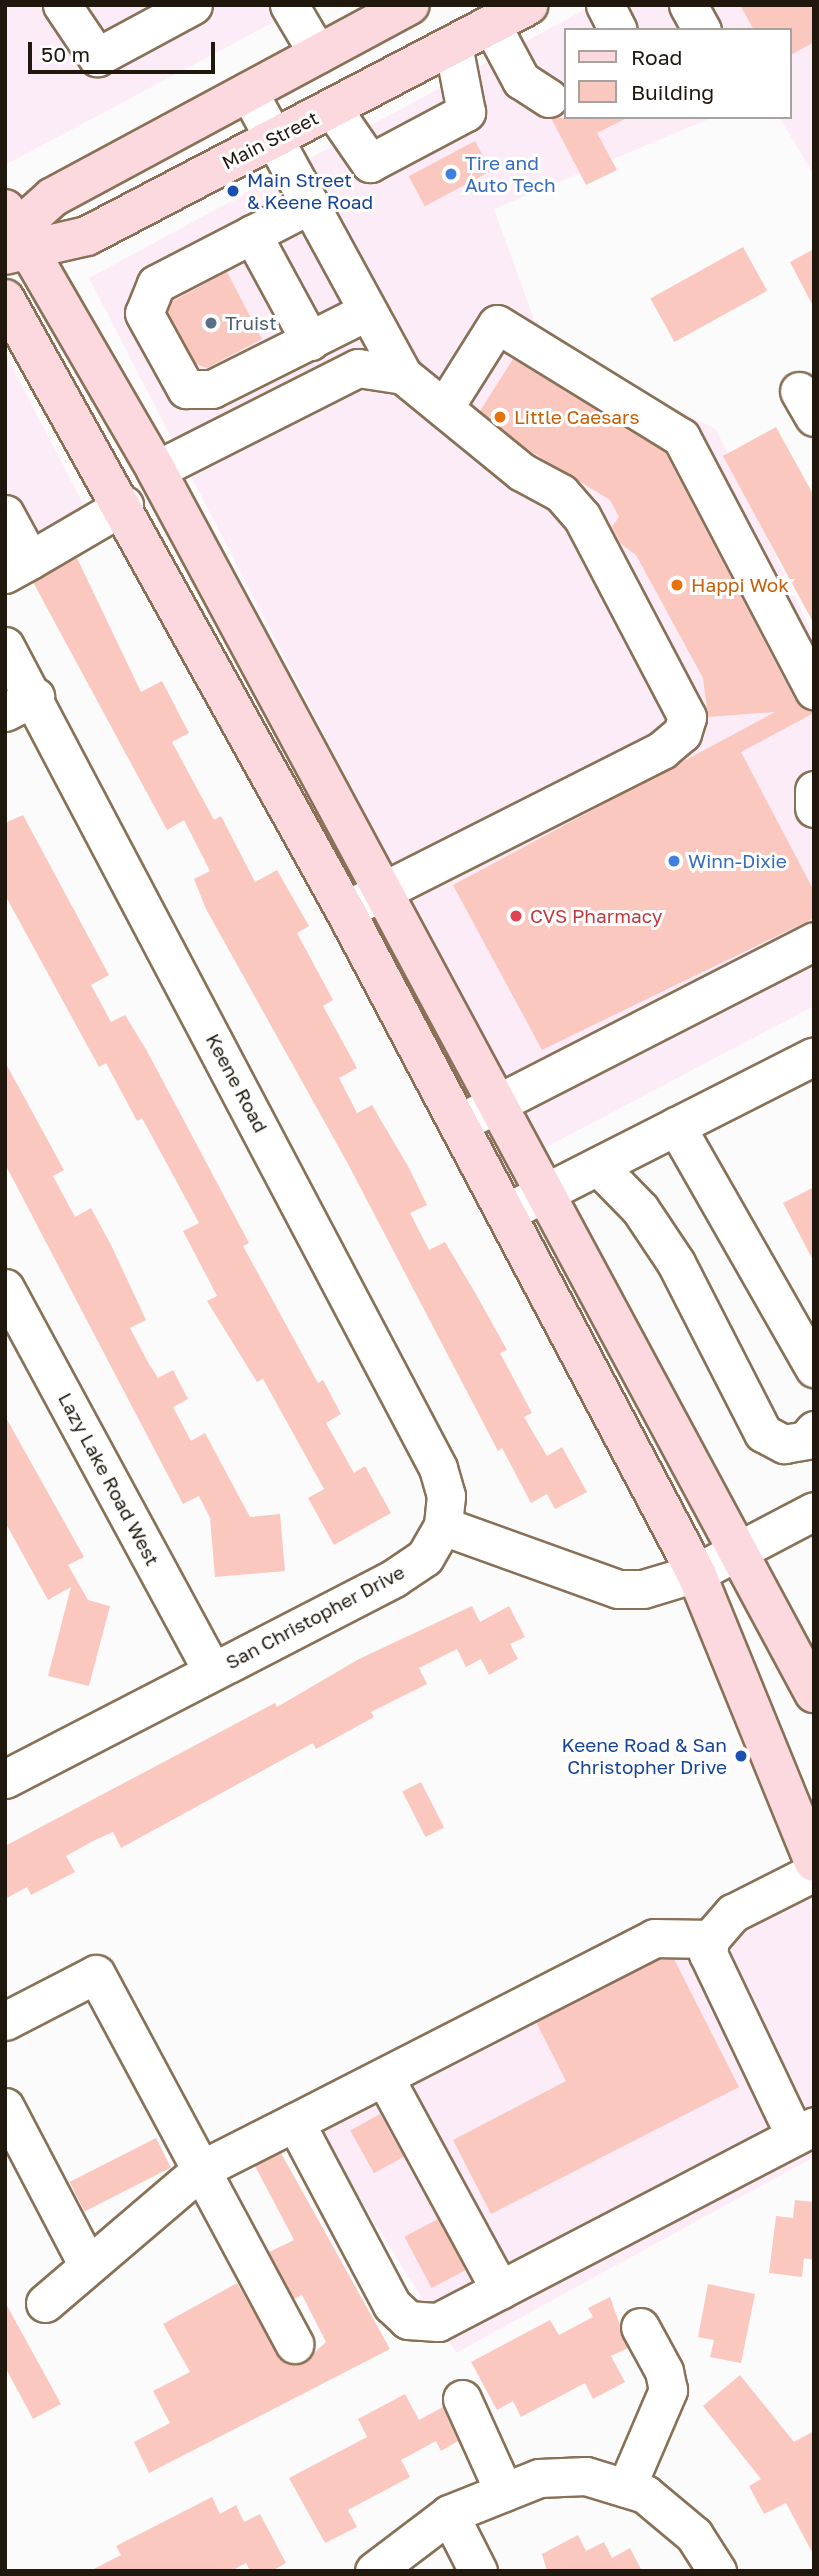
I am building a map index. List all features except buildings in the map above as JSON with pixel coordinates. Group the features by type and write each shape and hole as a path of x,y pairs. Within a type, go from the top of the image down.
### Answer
{"main road":[{"path":"410,5 53,197 12,236 156,470 380,892 547,1191 814,1693"},
{"name":"Main Street","path":"12,236 87,236 528,5"},
{"path":"5,299 124,505 345,910 696,1573 814,1862"}],"street":[{"path":"62,5 97,57 193,5"},
{"path":"289,5 318,54"},
{"path":"605,5 617,28"},
{"path":"688,5 701,28"},
{"path":"491,24 521,80 549,98"},
{"path":"332,108 370,163 466,112 453,45"},
{"path":"248,91 307,206 403,375 522,472 561,493 582,517 687,717 682,733 662,750 345,910"},
{"path":"307,206 156,284 144,313 186,389 212,389 366,312"},
{"path":"252,234 310,341"},
{"path":"444,408 497,324 681,437 814,690"},
{"path":"156,470 358,368 403,375"},
{"path":"5,514 18,567 124,505"},
{"name":"Keene Road","path":"5,646 20,704 438,1468 446,1496 443,1526"},
{"path":"814,790 814,808"},
{"path":"459,1123 814,942"},
{"path":"507,1212 814,1056"},
{"path":"676,1126 814,1368"},
{"path":"598,1166 640,1209 676,1263 763,1433 784,1444 806,1440 814,1430"},
{"name":"Lazy Lake Road West","path":"5,1288 212,1671"},
{"path":"443,1526 618,1588 643,1590 696,1573 814,1511"},
{"name":"San Christopher Drive","path":"5,1779 394,1578 425,1557 443,1526"},
{"path":"295,2122 392,2305 408,2320 438,2322 804,2131 714,1973 710,1939 733,1913 814,1872"},
{"path":"45,2303 202,2169 386,2080 654,1938 710,1939"},
{"path":"5,2021 96,1974 294,2344"},
{"path":"386,2080 500,2290"},
{"path":"5,2107 88,2266"},
{"path":"626,2488 668,2390 664,2371 640,2326"},
{"path":"462,2399 504,2492"},
{"path":"374,2571 449,2514 539,2478 586,2476 645,2494 675,2516 718,2571"},
{"path":"449,2514 478,2571"}],"shaded area":[{"path":"5,5 306,5 5,165"},
{"path":"593,5 814,5 814,175 780,119 791,119 791,28 564,28 564,119 709,119 494,209 542,341 716,429 814,637 814,1006 539,1151 89,278"},
{"path":"5,353 95,527 5,575"},
{"path":"796,1871 814,1912 814,2157 456,2353 319,2133"}],"place":[{"name":"Tire and Auto Tech","path":"451,174"},
{"name":"Main Street & Keene Road","path":"233,191"},
{"name":"Truist","path":"211,323"},
{"name":"Little Caesars","path":"500,417"},
{"name":"Happi Wok","path":"677,585"},
{"name":"Winn-Dixie","path":"674,861"},
{"name":"CVS Pharmacy","path":"516,916"},
{"name":"Keene Road & San Christopher Drive","path":"741,1756"}]}
